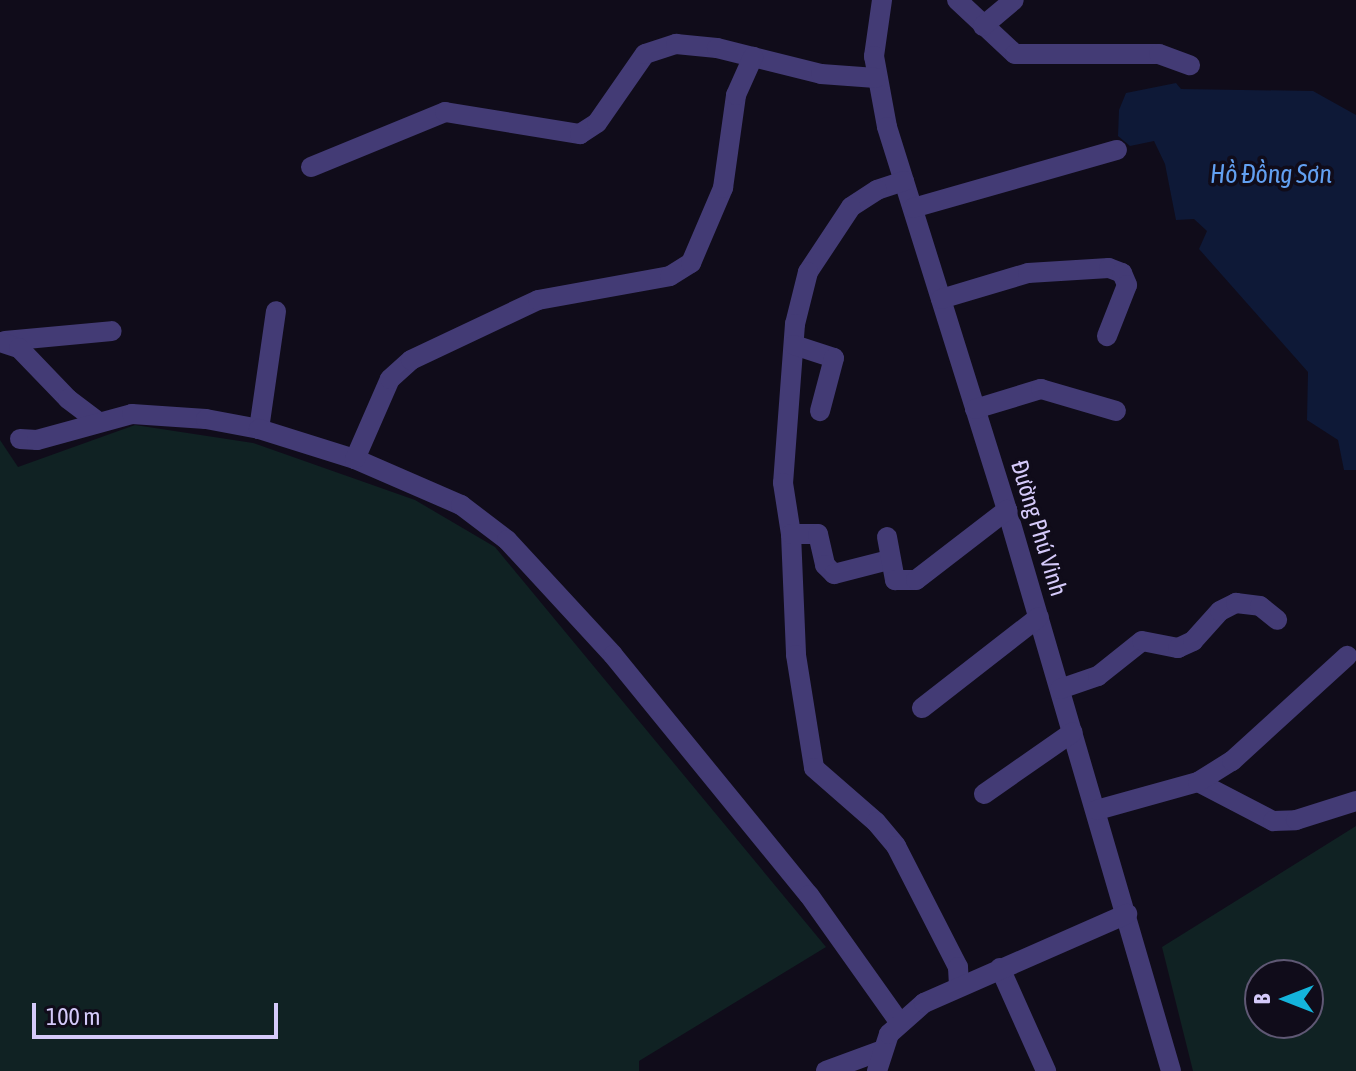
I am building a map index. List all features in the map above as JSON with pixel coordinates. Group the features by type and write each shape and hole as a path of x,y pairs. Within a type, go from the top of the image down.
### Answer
{"street":[{"name":"Đường Phú Vinh","path":"882,0 876,78 904,181 1097,810 1171,1071"},
{"path":"957,0 1015,54 1159,54 1190,65"},
{"path":"983,26 1014,0"},
{"path":"311,167 445,112 580,134 597,123 645,54 676,44 753,57 821,74 876,78"},
{"path":"355,459 390,379 411,360 538,300 670,276 691,263 723,188 736,95 753,57"},
{"path":"913,208 1117,150"},
{"path":"904,181 877,190 851,207 825,241 798,298 782,461 791,534 796,655 814,768 876,822 896,846 958,967 959,986"},
{"path":"941,299 1028,273 1109,268 1122,273 1127,285 1107,336"},
{"path":"259,429 276,311"},
{"path":"3,341 112,331"},
{"path":"3,341 99,422"},
{"path":"794,345 834,358 820,411"},
{"path":"975,409 1041,389 1116,411"},
{"path":"20,439 37,440 99,422 161,413 259,429 355,459 461,505 507,540 701,762 809,895 900,1023"},
{"path":"887,537 889,560 897,582 925,576 1007,510"},
{"path":"791,534 818,534 825,565 834,574 889,560"},
{"path":"1060,689 1098,676 1142,641 1178,648 1193,641 1220,611 1236,603 1260,606 1277,620"},
{"path":"922,708 1039,617"},
{"path":"1097,810 1198,782 1232,761 1347,656"},
{"path":"984,794 1073,732"},
{"path":"1198,782 1273,821 1296,820 1356,801"},
{"path":"826,1071 879,1061 900,1023 924,1003 1127,914"},
{"path":"1000,968 1046,1071"}],"shaded area":[{"path":"135,425 253,443 415,500 495,547 826,947 639,1061 639,1071 0,1071 0,440 18,467"},
{"path":"1356,826 1356,1071 1193,1071 1162,947"}],"water":[{"name":"Hồ Đồng Sơn","path":"1176,83 1181,89 1313,91 1356,115 1356,470 1344,470 1338,440 1307,420 1308,372 1199,249 1207,231 1194,219 1176,220 1165,164 1154,141 1130,146 1118,136 1119,110 1126,93"}]}
